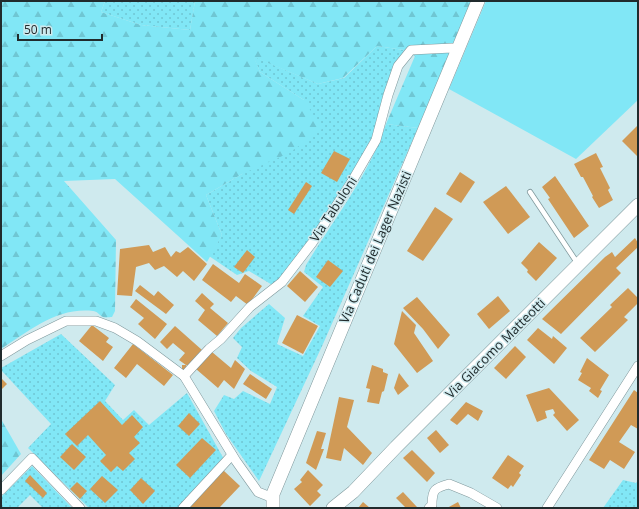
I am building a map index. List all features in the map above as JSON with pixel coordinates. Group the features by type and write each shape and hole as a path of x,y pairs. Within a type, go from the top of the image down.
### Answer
{"main road":[{"name":"Via Caduti dei Lager Nazisti","path":"273,508 268,499 478,1"},
{"name":"Via Giacomo Matteotti","path":"341,508 353,492 396,447 638,204"},
{"name":"Via Giacomo Matteotti","path":"333,508 353,492"}],"street":[{"name":"Via Tabuloni","path":"184,376 250,307 282,282 312,243 351,183 376,140 388,95 398,66 411,50 452,48 458,50"},
{"path":"1,356 27,340 66,320 96,321 115,328 137,341 184,376 232,455 258,492 268,499"},
{"path":"547,508 638,366"},
{"path":"183,508 232,455"},
{"path":"1,490 32,458 80,508"},
{"path":"429,508 432,505 432,494 438,488 449,484 497,508"}],"lane":[{"path":"530,192 579,264"}],"green space":[{"path":"1,1 105,1 101,12 141,25 190,30 195,1 472,1 418,128 386,124 415,56 404,50 377,46 343,78 318,84 254,57 260,72 304,100 322,129 289,153 242,174 206,195 222,235 207,262 115,179 64,181 116,240 115,311 112,317 103,317 94,311 80,311 55,317 33,328 1,349"},
{"path":"105,1 195,1 190,30 141,25 101,12"},
{"path":"486,1 638,1 638,100 576,159 449,89"},
{"path":"377,46 404,50 371,141 356,170 343,186 311,240 274,286 249,271 237,275 209,256 222,235 206,195 242,174 304,100 260,72 253,56 318,84 344,78"},
{"path":"386,124 418,128 323,344 259,481 226,434 214,411 224,395 234,399 243,391 270,404 277,387 251,371 237,358 242,347 233,338 241,328 269,304 285,318 277,344 303,356 320,326 303,316 323,287 304,272 306,265 361,179 379,143"},
{"path":"61,334 115,385 105,401 123,420 134,410 149,425 187,393 225,461 180,508 89,508 28,448 51,424 1,370 1,368"},
{"path":"1,419 21,454 1,476"},
{"path":"32,466 72,508 43,508 30,495 17,508 1,508 1,497"},
{"path":"623,480 636,483 638,480 638,508 603,508"}],"building":[{"path":"638,125 638,157 622,141"},
{"path":"334,151 350,159 337,182 321,173"},
{"path":"596,153 603,167 600,168 610,188 608,190 613,200 599,208 583,177 581,177 574,164"},
{"path":"460,172 475,182 461,203 446,194"},
{"path":"555,176 589,226 574,238 548,199 550,198 542,187"},
{"path":"306,182 312,186 294,214 288,210"},
{"path":"506,186 530,217 508,234 483,202"},
{"path":"435,207 453,219 423,261 407,251"},
{"path":"635,238 638,243 638,247 616,268 621,273 561,334 542,319 605,257 612,252 615,257"},
{"path":"539,242 557,258 536,281 521,263"},
{"path":"149,245 153,252 165,247 171,257 176,251 180,253 188,247 207,264 194,281 183,271 177,277 164,266 155,270 149,263 136,267 132,296 117,295 120,249"},
{"path":"247,250 255,257 243,273 234,267"},
{"path":"328,260 343,271 330,287 316,277"},
{"path":"213,264 239,283 245,274 262,286 248,305 236,296 231,302 202,280"},
{"path":"300,271 318,287 305,302 287,286"},
{"path":"140,285 154,296 158,291 174,305 166,314 135,291"},
{"path":"628,288 638,298 638,303 624,317 628,320 595,352 580,338 612,307 610,305"},
{"path":"202,293 214,304 210,308 228,323 217,336 198,320 205,310 195,301"},
{"path":"498,296 510,311 489,329 477,314"},
{"path":"417,297 450,335 438,349 423,329 403,308"},
{"path":"136,299 167,324 155,339 138,324 144,318 130,307"},
{"path":"402,311 416,325 414,333 433,361 417,373 394,344"},
{"path":"297,315 318,326 303,354 282,343"},
{"path":"92,325 109,338 106,342 113,347 103,361 79,341"},
{"path":"175,326 202,350 188,366 179,360 185,353 173,343 167,349 160,342"},
{"path":"538,328 552,339 553,336 567,348 554,364 527,340"},
{"path":"133,344 173,375 164,386 137,364 126,378 114,368"},
{"path":"515,346 526,357 506,379 494,368"},
{"path":"212,352 231,368 235,360 245,369 234,389 224,380 218,388 196,369"},
{"path":"587,358 609,375 600,390 602,391 598,398 589,391 591,388 578,380"},
{"path":"182,365 186,365 187,370 182,370"},
{"path":"372,365 383,369 383,372 388,374 379,404 367,402 370,389 366,388"},
{"path":"399,373 409,386 398,395 394,388"},
{"path":"250,374 272,389 266,399 243,384"},
{"path":"1,378 7,384 1,390"},
{"path":"549,388 579,420 567,431 553,415 555,413 553,409 545,411 547,418 537,422 526,395"},
{"path":"634,390 638,393 638,429 631,425 619,442 635,452 624,469 610,460 604,469 589,460"},
{"path":"339,397 354,400 347,427 372,453 363,465 344,448 341,461 326,458"},
{"path":"100,401 122,425 132,415 143,427 134,437 140,443 129,453 135,459 123,471 117,466 111,472 100,461 106,455 88,435 77,446 65,434"},
{"path":"466,402 483,411 478,421 468,414 457,425 450,420"},
{"path":"189,413 200,424 189,436 178,426"},
{"path":"436,430 449,445 440,453 427,438"},
{"path":"317,431 326,433 321,449 324,449 316,470 306,463"},
{"path":"202,438 216,450 190,478 176,465"},
{"path":"72,444 86,457 74,470 60,457"},
{"path":"412,450 435,473 427,482 403,458"},
{"path":"508,455 524,466 519,473 521,475 513,487 511,485 508,489 492,478"},
{"path":"223,470 240,486 219,508 186,508"},
{"path":"308,470 323,485 317,491 321,495 310,506 294,489 302,482 300,480"},
{"path":"30,475 47,493 43,498 25,481"},
{"path":"102,476 118,490 105,503 90,489"},
{"path":"141,478 155,491 143,504 130,490"},
{"path":"77,482 87,491 80,499 70,489"},
{"path":"403,492 417,507 416,508 406,508 396,498"},
{"path":"363,502 370,508 358,508"},
{"path":"458,502 461,508 447,508"}]}
